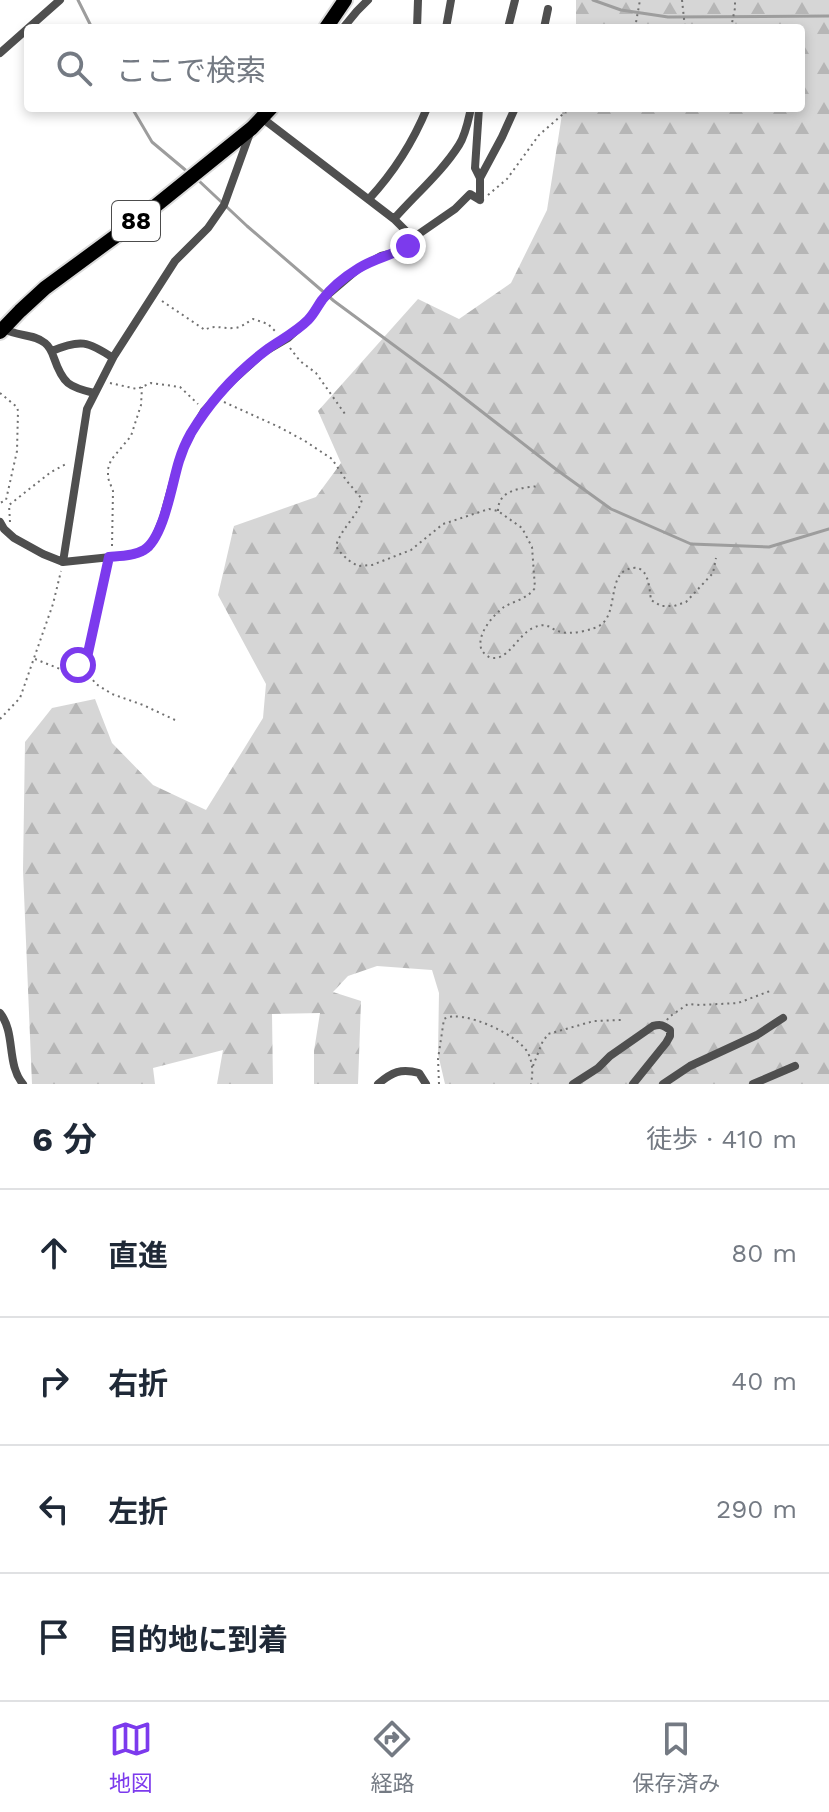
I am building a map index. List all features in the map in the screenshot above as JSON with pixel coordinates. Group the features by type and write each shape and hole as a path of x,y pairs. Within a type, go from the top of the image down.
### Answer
{"main road":[{"path":"329,24 345,0"},
{"name":"88","path":"2,330 45,288 143,216 261,118"}],"street":[{"path":"33,24 60,0"},
{"path":"346,24 368,0"},
{"path":"417,24 418,0"},
{"path":"447,24 451,0"},
{"path":"509,24 515,0"},
{"path":"545,24 548,9"},
{"path":"0,53 24,32"},
{"path":"369,199 389,178 425,112"},
{"path":"394,219 460,143 470,112"},
{"path":"479,112 475,168 480,178 480,200"},
{"path":"480,178 513,112"},
{"path":"63,562 87,409 94,393 175,261 208,228 224,205 261,118 369,199 413,238"},
{"path":"0,522 11,535 63,562 141,552 149,547 169,499 187,441 204,411 232,381 264,352 310,318 327,295 358,269 408,246 413,238 455,209 470,194 480,200"},
{"path":"2,330 40,339 52,351 64,381 75,388 94,393"},
{"path":"52,351 70,344 85,343 113,358"},
{"path":"0,1013 7,1022 11,1051 23,1084"},
{"path":"663,1084 690,1066 757,1035 783,1018"},
{"path":"573,1084 653,1026 664,1025 670,1030 670,1036 633,1084"},
{"path":"753,1084 795,1066"},
{"path":"378,1084 396,1070 419,1073 426,1084"}],"path":[{"path":"636,24 640,0"},
{"path":"682,0 685,24"},
{"path":"732,24 735,0"},
{"path":"480,200 507,179 532,143 566,112"},
{"path":"153,296 205,330 210,327 234,328 253,319 268,324 300,361 316,373 345,414"},
{"path":"100,382 114,382 137,389 151,383 180,387 204,411"},
{"path":"77,669 88,653 113,541 113,491 108,469 111,460 131,436 141,405 142,387"},
{"path":"0,393 18,411 17,451 6,500 0,503"},
{"path":"216,398 279,427 332,459 362,499 361,506 336,546 358,566 372,565 411,550 443,524 489,509 498,511 522,528 532,547 535,588 499,612 485,628 480,646 488,656 503,656 524,633 534,627 549,625 561,632 592,629 601,624 610,612 616,581 628,569 643,571 648,577 651,600 661,606 686,602 713,573 716,558"},
{"path":"11,535 9,505 51,472 80,456"},
{"path":"498,511 498,502 511,491 539,486"},
{"path":"0,719 20,698 53,604 63,562"},
{"path":"34,658 65,671 85,670 96,684 112,694 175,720"},
{"path":"664,1025 685,1005 738,1003 770,991"},
{"path":"439,1084 438,1059 444,1019 448,1016 463,1016 514,1039 528,1053 532,1067 531,1084"},
{"path":"532,1067 548,1034 594,1021 621,1020"}],"green space":[{"path":"576,0 829,0 829,1084 445,1084 438,1054 439,993 432,970 377,966 348,976 333,992 361,1001 358,1084 314,1084 314,1051 320,1013 272,1014 273,1084 217,1084 223,1050 153,1068 155,1084 32,1084 23,870 25,742 52,708 95,699 112,743 153,785 206,810 263,718 266,684 218,595 234,526 316,497 341,463 318,411 418,299 459,319 511,283 547,210 562,112 805,112 805,24 576,24"}],"waterway":[{"path":"78,0 90,24"},
{"path":"593,0 621,10 668,17 829,16"},
{"path":"134,112 152,142 189,173"},
{"path":"198,180 334,301 611,509 691,544 769,547 829,529"}],"route":[{"path":"78,665 88,653 109,557 141,552 155,538 179,460 204,411 264,352 288,338 310,318 324,298 358,269 408,246"}]}
